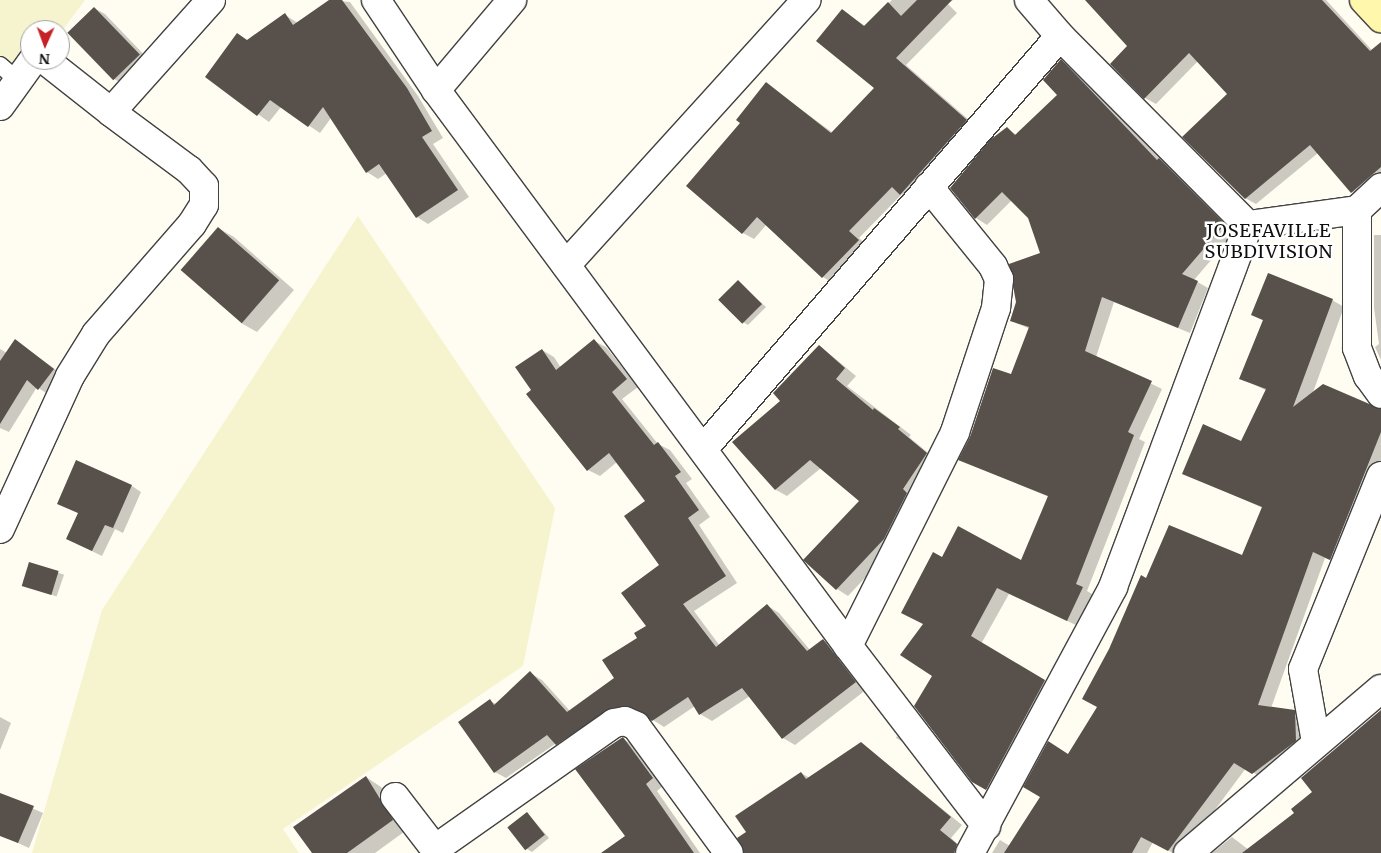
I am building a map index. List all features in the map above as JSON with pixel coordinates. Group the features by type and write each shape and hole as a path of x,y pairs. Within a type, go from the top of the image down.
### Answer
{"main road":[{"path":"1364,0 1381,18"}],"street":[{"path":"111,112 211,0"},
{"path":"376,0 436,90 704,448 848,646 986,826"},
{"path":"436,90 512,0"},
{"path":"566,265 806,0"},
{"path":"1029,0 1060,36 1248,225"},
{"path":"704,448 1060,36"},
{"path":"0,106 17,68"},
{"path":"0,529 70,376 96,334 192,224 204,205 204,186 189,170 58,70"},
{"path":"848,646 955,432 996,308 999,279 993,266 929,187"},
{"path":"1248,225 1357,210 1381,188"},
{"path":"1357,210 1357,348 1368,376 1381,394"},
{"path":"970,853 1113,587 1248,225"},
{"path":"1316,742 1302,669 1381,476"},
{"path":"1188,853 1316,742 1381,689"},
{"path":"395,797 436,851 614,723 625,721 636,726 729,853"}],"shaded area":[{"path":"0,0 85,0 70,20 20,20 20,70 25,70 0,115"},
{"path":"358,216 555,508 523,666 283,829 299,853 32,853 102,610"}],"building":[{"path":"329,0 342,0 407,88 432,131 422,137 458,190 416,218 379,164 366,173 323,107 308,127 270,100 257,116 205,77 237,33 247,40 285,13 293,25"},
{"path":"917,0 952,0 896,58 967,120 900,195 892,187 849,231 859,240 822,278 757,217 742,234 686,186 740,123 736,120 766,82 831,133 874,88 816,41 842,9 864,26 888,2 901,16"},
{"path":"1085,0 1322,0 1370,51 1381,42 1381,167 1351,193 1310,145 1245,199 1182,137 1227,94 1189,53 1144,99 1110,64 1127,46"},
{"path":"94,7 140,54 113,80 70,35 70,30"},
{"path":"1061,59 1157,160 1159,158 1225,224 1182,274 1198,281 1178,328 1102,297 1085,351 1152,381 1128,432 1134,435 1076,584 1083,587 1067,621 997,588 971,636 1045,680 986,790 972,782 914,706 932,676 900,655 923,624 901,613 933,552 942,557 958,526 1021,560 1048,496 958,460 970,437 993,368 1011,374 1029,327 1010,321 1016,302 1009,264 1040,253 1028,218 1002,192 975,219 950,188 990,140 1007,127 1015,135 1057,95 1043,80"},
{"path":"218,227 279,280 242,323 181,270"},
{"path":"1268,273 1333,299 1293,407 1323,384 1381,409 1381,432 1330,560 1313,552 1258,705 1295,710 1296,741 1252,774 1234,763 1168,851 1141,837 1132,853 1004,853 1040,797 1023,787 1048,741 1068,754 1097,707 1082,699 1109,649 1141,575 1146,578 1169,525 1242,555 1262,507 1182,474 1203,424 1241,441 1266,389 1239,379 1263,320 1251,315"},
{"path":"738,280 762,304 742,324 718,300"},
{"path":"15,339 54,369 38,390 27,380 0,424 0,361"},
{"path":"594,339 627,379 612,392 654,445 658,442 681,472 675,476 699,510 688,518 726,576 683,604 716,647 767,604 807,651 823,639 856,682 782,739 742,688 699,715 688,697 652,721 631,707 611,708 556,745 547,735 494,773 458,722 490,699 494,705 530,671 567,712 614,678 602,660 637,638 634,633 646,626 621,593 659,565 624,516 645,501 609,453 587,471 526,394 531,390 515,367 542,349 556,370"},
{"path":"819,345 845,368 836,379 873,410 874,408 900,427 898,429 927,453 903,489 907,493 884,539 836,590 803,560 859,501 810,460 775,490 732,442 780,401 773,393"},
{"path":"76,460 132,485 113,528 105,525 92,551 66,539 78,513 57,504"},
{"path":"29,562 59,571 51,595 22,586"},
{"path":"1381,710 1381,853 1242,853 1294,813 1291,809 1312,792 1301,778"},
{"path":"623,737 653,778 646,784 694,853 601,853 625,836 575,769"},
{"path":"861,742 951,817 940,830 957,844 954,853 744,853 737,838 746,832 735,816 801,772 806,779"},
{"path":"366,776 393,820 347,853 312,853 293,827"},
{"path":"0,793 34,806 18,843 0,836"},
{"path":"527,812 545,835 525,850 507,827"}],"district":[{"name":"JOSEFAVILLE SUBDIVISION","path":"1269,242"}]}
